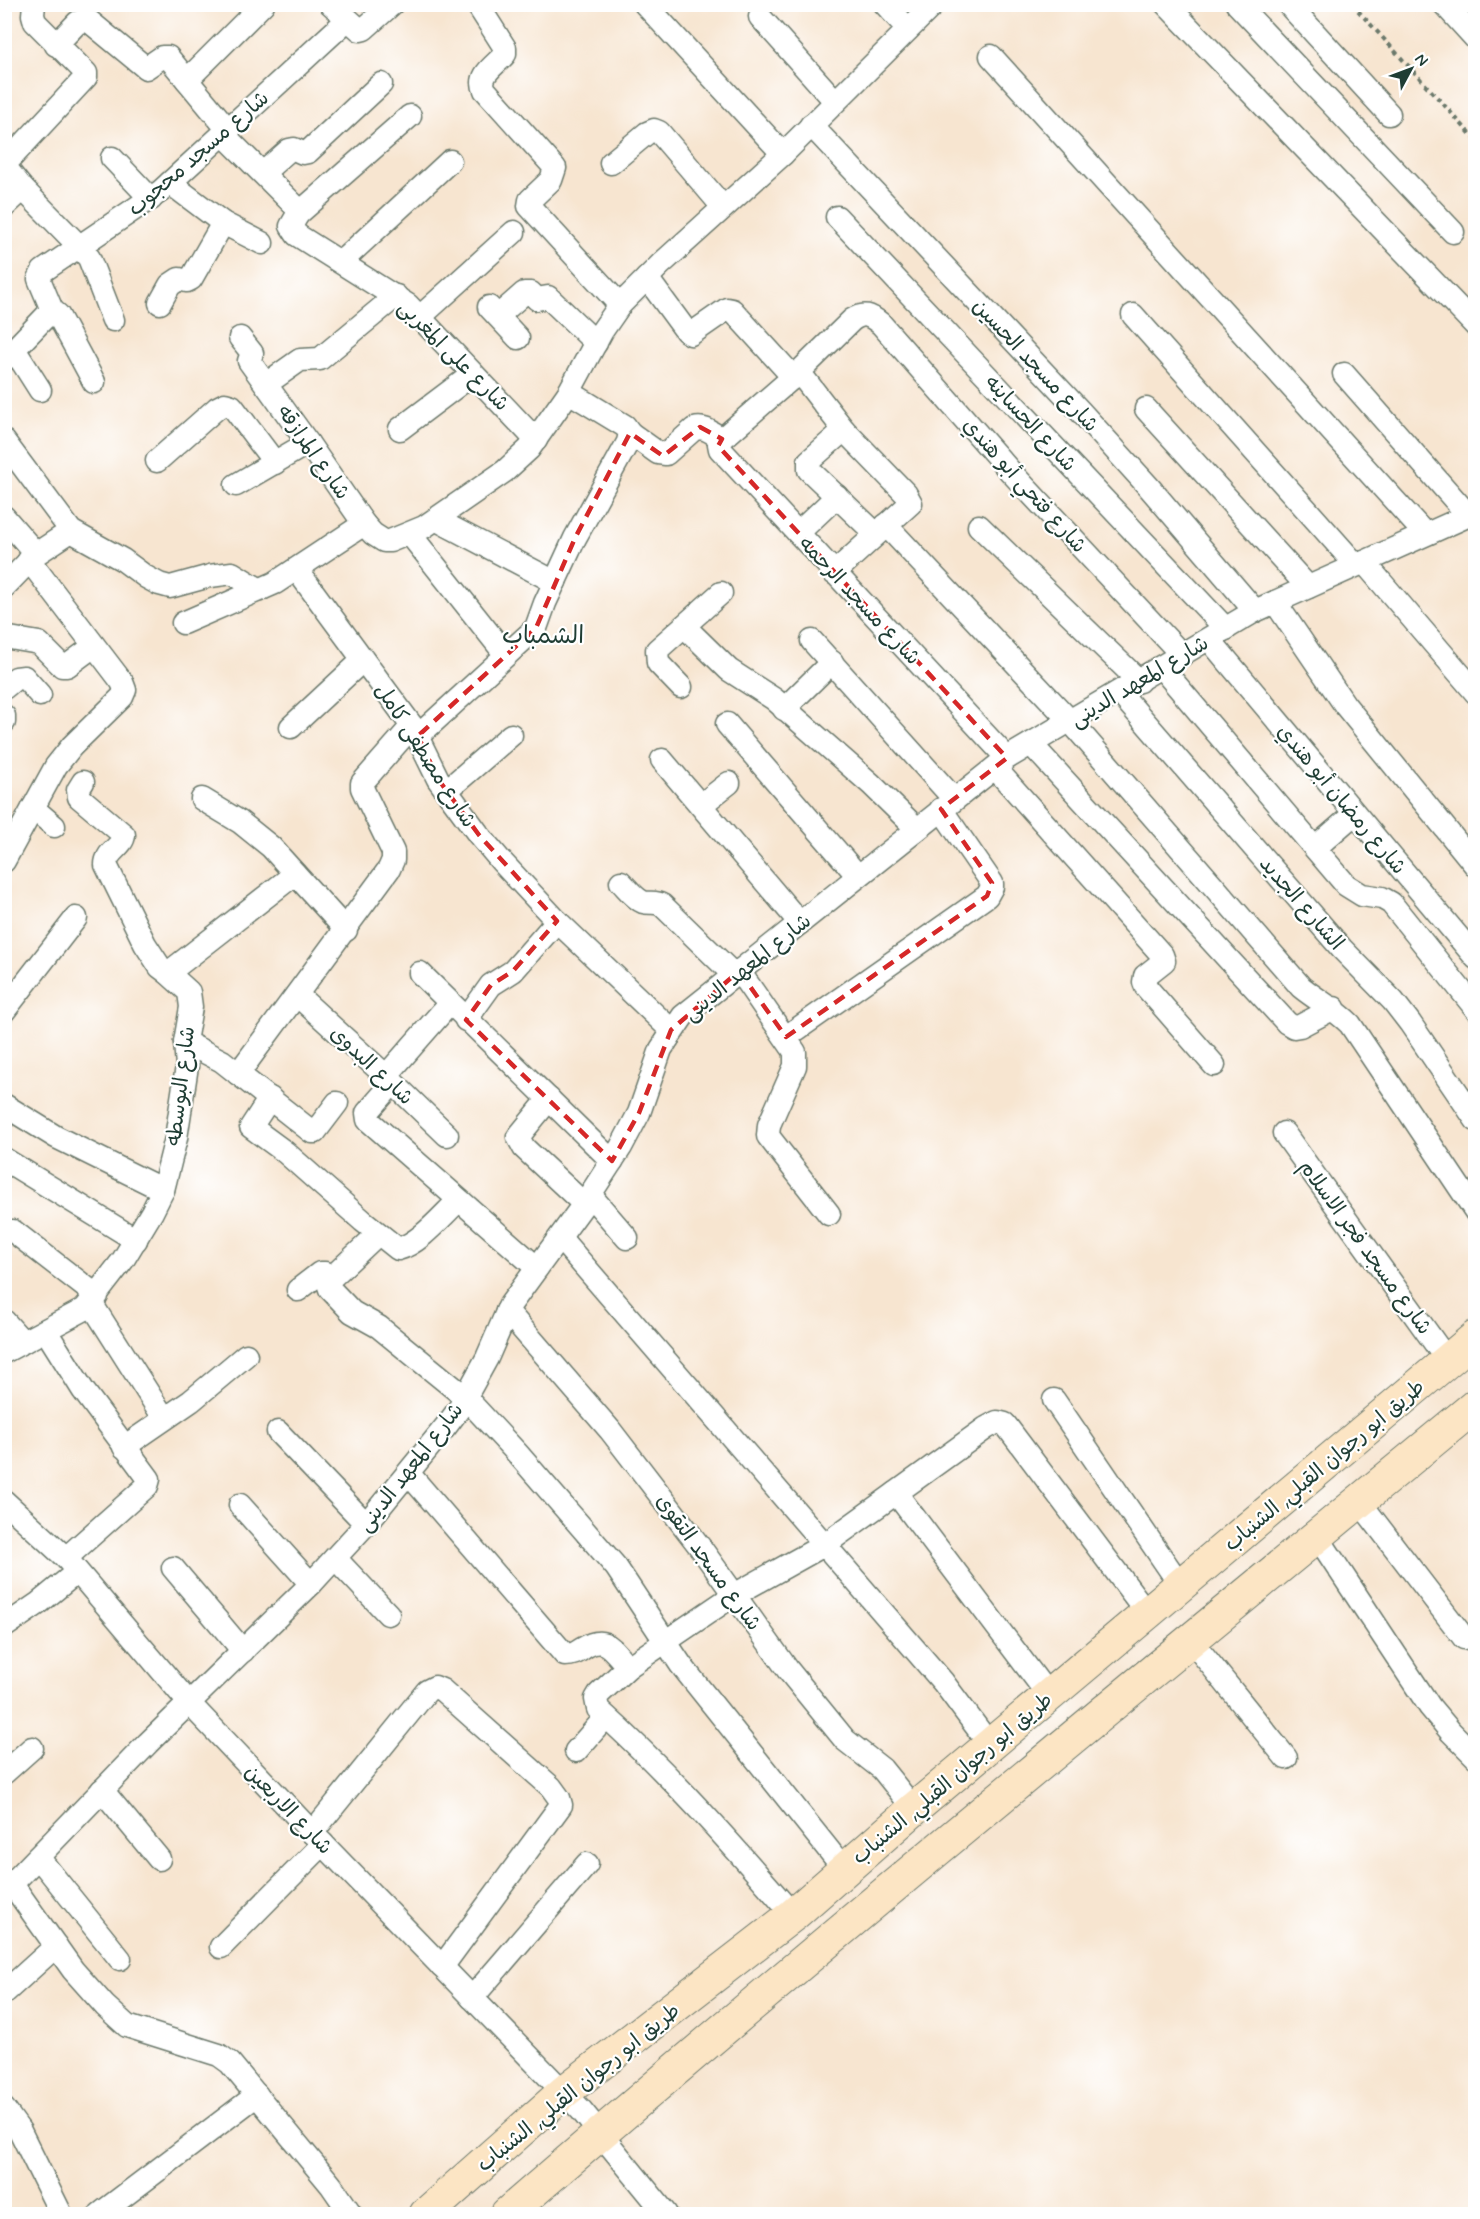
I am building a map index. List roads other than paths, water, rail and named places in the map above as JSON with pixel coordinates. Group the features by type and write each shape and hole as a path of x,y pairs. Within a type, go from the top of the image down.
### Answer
{"street":[{"path":"34,4 35,22 83,70 86,77 8,161 7,169 89,258 114,320"},
{"path":"187,80 263,4"},
{"path":"339,12 360,30 392,4"},
{"path":"477,4 505,48 505,54 483,77 482,84 555,168 551,180 530,200 529,206 620,305"},
{"path":"645,4 783,154"},
{"path":"885,4 908,29"},
{"path":"506,656 410,534 437,520 521,457 536,440 569,392 620,305 723,207 783,154 934,4"},
{"path":"1166,4 1476,326"},
{"path":"1237,4 1452,232"},
{"path":"1288,4 1389,114"},
{"path":"1444,4 1476,39"},
{"name":"شارع مسجد محجوب","path":"52,310 39,279 40,275 151,199 170,183 184,168 226,133 339,12"},
{"path":"760,17 835,101"},
{"name":"شارع على المغربى","path":"56,45 78,22 89,21 146,68 166,56 187,80 226,133 296,207 298,214 292,221 293,230 396,296 420,317 536,440"},
{"path":"991,56 1425,534"},
{"path":"263,174 289,150 294,148 303,153 308,152 381,84"},
{"path":"298,214 410,116"},
{"name":"شارع مسجد الحسين","path":"811,125 1148,486 1265,607 1476,866"},
{"path":"611,163 647,133 654,130 659,132 723,207"},
{"path":"112,158 151,199"},
{"path":"342,261 450,161"},
{"path":"170,183 223,223 262,243"},
{"path":"4,207 23,189"},
{"name":"شارع الحساينه","path":"837,218 1217,634"},
{"path":"160,303 170,285 179,279 187,281 191,279 223,223"},
{"path":"420,317 514,232"},
{"path":"647,278 691,334 720,313 727,309 732,310 796,375 910,500 834,573"},
{"path":"518,338 494,311 524,293 531,293 537,299 549,297 596,343"},
{"path":"266,384 300,360 320,358 396,296"},
{"path":"40,390 9,355 52,310 58,315 94,382"},
{"name":"شارع فتحي أبو هندي","path":"796,375 852,320 860,315 868,315 881,324 1010,471 1182,655"},
{"path":"1133,315 1476,693"},
{"name":"شارع المرازقه","path":"240,338 252,351 249,362 308,442 364,524 384,541 410,534"},
{"path":"400,429 472,374"},
{"path":"1344,374 1472,513"},
{"path":"569,392 625,426 630,433 658,453 666,454 694,429 705,428 722,439 796,375"},
{"path":"157,461 217,408 225,404 232,406 275,463"},
{"path":"1146,409 1308,587"},
{"path":"844,430 809,461 809,470 837,496 880,529 1071,722 1301,987 1316,999 1334,1008 1350,1024 1476,1212"},
{"path":"238,1074 346,930 393,860 389,842 362,788 362,783 415,731 506,656 536,628 575,538 628,442 630,433"},
{"name":"شارع مسجد الرحمه","path":"722,439 719,444 720,449 834,573 1001,763 1162,955 1164,961 1145,976 1146,987 1215,1065"},
{"path":"4,441 71,531 123,560 159,584 170,587 210,576 232,573 260,590"},
{"path":"236,485 308,442"},
{"path":"798,533 837,496"},
{"name":"شارع المعهد الدينى","path":"8,1888 102,1790 311,1584 409,1474 453,1417 487,1358 507,1311 612,1161 639,1113 661,1048 671,1030 683,1016 1001,763 1265,607 1472,513"},
{"path":"4,517 94,646 122,682 124,694 72,746 56,766 4,861"},
{"path":"437,520 555,582"},
{"path":"183,623 275,583 364,524"},
{"path":"979,526 1139,681"},
{"path":"4,587 32,557 71,531"},
{"name":"شارع مصطفى كامل","path":"297,570 415,731 446,790 501,861 557,921 671,1030"},
{"path":"681,687 657,663 657,650 721,593"},
{"path":"684,626 729,670 774,699 871,784 917,829"},
{"name":"شارع رمضان أبو هندي","path":"1217,634 1354,814 1476,958"},
{"path":"4,638 39,643 62,666 67,666 94,646"},
{"path":"786,1037 987,896 992,887 947,804 832,662 812,641"},
{"path":"291,727 363,660"},
{"path":"784,708 832,662"},
{"path":"1161,667 1346,885 1362,895 1382,898 1391,903 1476,1009"},
{"path":"4,688 16,678 24,677 40,695"},
{"name":"الشارع الجديد","path":"1119,692 1342,949 1393,1000 1476,1120"},
{"path":"4,717 4,722"},
{"path":"727,724 858,876"},
{"path":"446,790 512,735"},
{"path":"1031,744 1287,1023 1294,1027 1300,1026 1334,1008"},
{"path":"662,760 800,923"},
{"path":"82,782 78,790 79,797 124,834 123,840 106,858 106,865 146,944 160,967 168,974 295,874"},
{"path":"701,805 729,783"},
{"path":"202,799 255,833 271,847 346,930"},
{"path":"33,808 54,826"},
{"path":"1315,848 1354,814"},
{"path":"621,882 640,900 657,902 662,905 736,973 786,1037 795,1052 795,1066 769,1125 768,1136 829,1214"},
{"path":"4,1011 76,918"},
{"path":"466,1020 491,985 513,971 557,921"},
{"path":"420,973 612,1161"},
{"name":"شارع البوسطه","path":"14,1347 76,1316 94,1299 136,1240 163,1190 179,1118 187,1066 185,1042 191,1007 189,992 168,974"},
{"name":"شارع البدوى","path":"297,995 390,1079 447,1135"},
{"path":"450,1003 390,1079 367,1113 368,1120 537,1269"},
{"path":"185,1042 222,1061 314,1133 337,1103"},
{"path":"270,1098 251,1127 285,1152 398,1249 406,1247 458,1201"},
{"path":"549,1099 518,1137 524,1148 587,1199 627,1238"},
{"path":"4,1105 56,1137 163,1190"},
{"name":"شارع مسجد فجر الاسلام","path":"1284,1133 1448,1360"},
{"path":"4,1159 136,1240"},
{"path":"13,1231 94,1299 164,1418"},
{"path":"378,1234 330,1279 328,1282 330,1289 352,1312 379,1327 465,1397 517,1453 616,1567 681,1665 844,1869"},
{"path":"560,1238 943,1682 990,1745"},
{"path":"298,1290 320,1274 325,1274 330,1279"},
{"name":"شارع مسجد التقوى","path":"507,1311 610,1430 700,1547 788,1670 845,1740 882,1768 914,1809"},
{"path":"4,1321 14,1347"},
{"path":"4,1627 39,1603 149,1483 148,1475 124,1447 66,1365 46,1331"},
{"name":"طريق ابو رجوان القبلي, الشنباب","path":"507,2214 585,2115 793,1915 914,1809 1476,1337"},
{"path":"124,1447 191,1401 246,1354"},
{"path":"1054,1400 1181,1586"},
{"name":"طريق ابو رجوان القبلي, الشنباب","path":"426,2214 585,2115 1191,1640 1476,1405"},
{"path":"793,1915 685,1793 598,1709 596,1699 628,1667 734,1595 824,1545 997,1422 1005,1425 1148,1614"},
{"path":"278,1432 366,1524"},
{"path":"409,1474 565,1655 574,1654 598,1641 612,1650 628,1667"},
{"path":"896,1493 1049,1696"},
{"name":"شارع الاربعين","path":"4,1501 72,1565 190,1704 317,1839 585,2115 666,2214"},
{"path":"1359,1501 1464,1638"},
{"path":"240,1505 311,1584"},
{"path":"1317,1536 1430,1707 1476,1757"},
{"path":"335,1558 387,1614"},
{"path":"173,1568 243,1651"},
{"path":"1191,1640 1286,1758"},
{"path":"221,1947 317,1839 427,1691 435,1687 442,1690 551,1788 559,1798 561,1805 442,1967"},
{"path":"576,1751 606,1717"},
{"path":"4,1773 32,1748"},
{"path":"102,1790 159,1859"},
{"path":"38,1857 120,1959"},
{"path":"472,1998 587,1864"},
{"path":"8,1888 91,1990 127,2026 219,2055 230,2063 331,2185 351,2214"},
{"path":"4,1993 56,1947"},
{"path":"100,2214 256,2095"},
{"path":"4,2109 12,2136 61,2214"}],"district":[{"name":"الشمباب","path":"543,635"}]}
